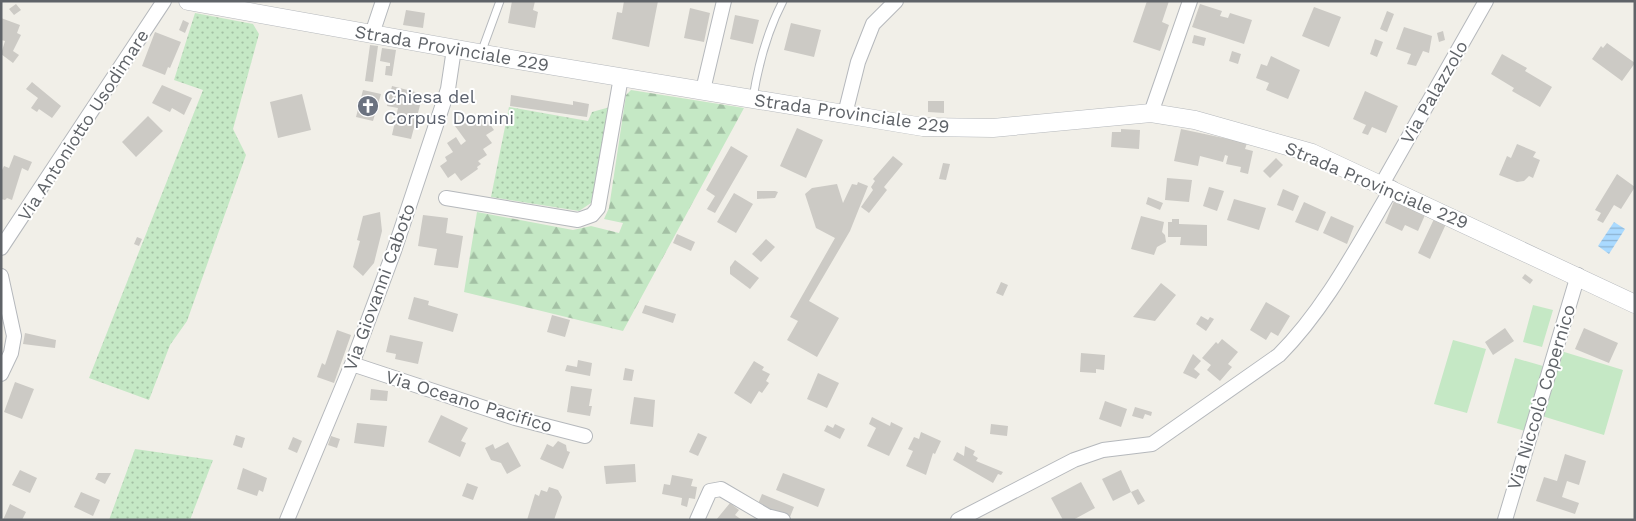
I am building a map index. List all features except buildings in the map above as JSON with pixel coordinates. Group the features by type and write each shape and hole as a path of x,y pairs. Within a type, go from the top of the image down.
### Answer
{"street":[{"name":"Via Antoniotto Usodimare","path":"1,248 164,1"},
{"name":"Strada Provinciale 229","path":"188,1 454,49 922,127 993,128 1151,113 1195,120 1290,145 1387,186 1578,275 1635,304"},
{"path":"372,34 383,1"},
{"path":"703,90 724,1"},
{"path":"845,114 858,62 872,24 896,1"},
{"path":"1151,113 1190,1"},
{"name":"Via Palazzolo","path":"958,520 1074,460 1103,450 1152,444 1279,355 1294,341 1337,281 1486,1"},
{"name":"Via Giovanni Caboto","path":"287,520 352,364 394,251 448,89 454,49"},
{"path":"446,198 578,220 592,215 598,208 621,77"},
{"name":"Via Niccolò Copernico","path":"1505,520 1578,275"},
{"path":"1,276 14,336 1,374"},
{"name":"Via Oceano Pacifico","path":"352,364 515,418 585,436"},
{"path":"698,520 710,491 715,489 721,490 767,516 783,520"}],"lane":[{"path":"481,53 500,1"},
{"path":"753,99 756,79 783,1"}],"green space":[{"path":"195,13 253,24 259,34 233,129 246,155 187,321 170,345 149,400 89,378 203,90 174,80"},
{"path":"631,90 744,108 623,331 464,292 477,212 573,230 591,226 619,233 623,223 604,219 609,208 626,95"},
{"path":"509,107 588,121 592,112 610,107 591,203 579,211 491,197"},
{"path":"1533,305 1553,310 1542,347 1523,342"},
{"path":"1453,340 1486,349 1467,413 1434,404"},
{"path":"1561,351 1623,370 1604,435 1542,416"},
{"path":"1515,358 1543,366 1525,431 1497,423"},
{"path":"135,449 213,460 190,520 109,520"}],"water":[{"path":"1614,222 1625,229 1609,254 1598,246"}],"place":[{"name":"Chiesa del Corpus Domini","path":"368,106"}]}
